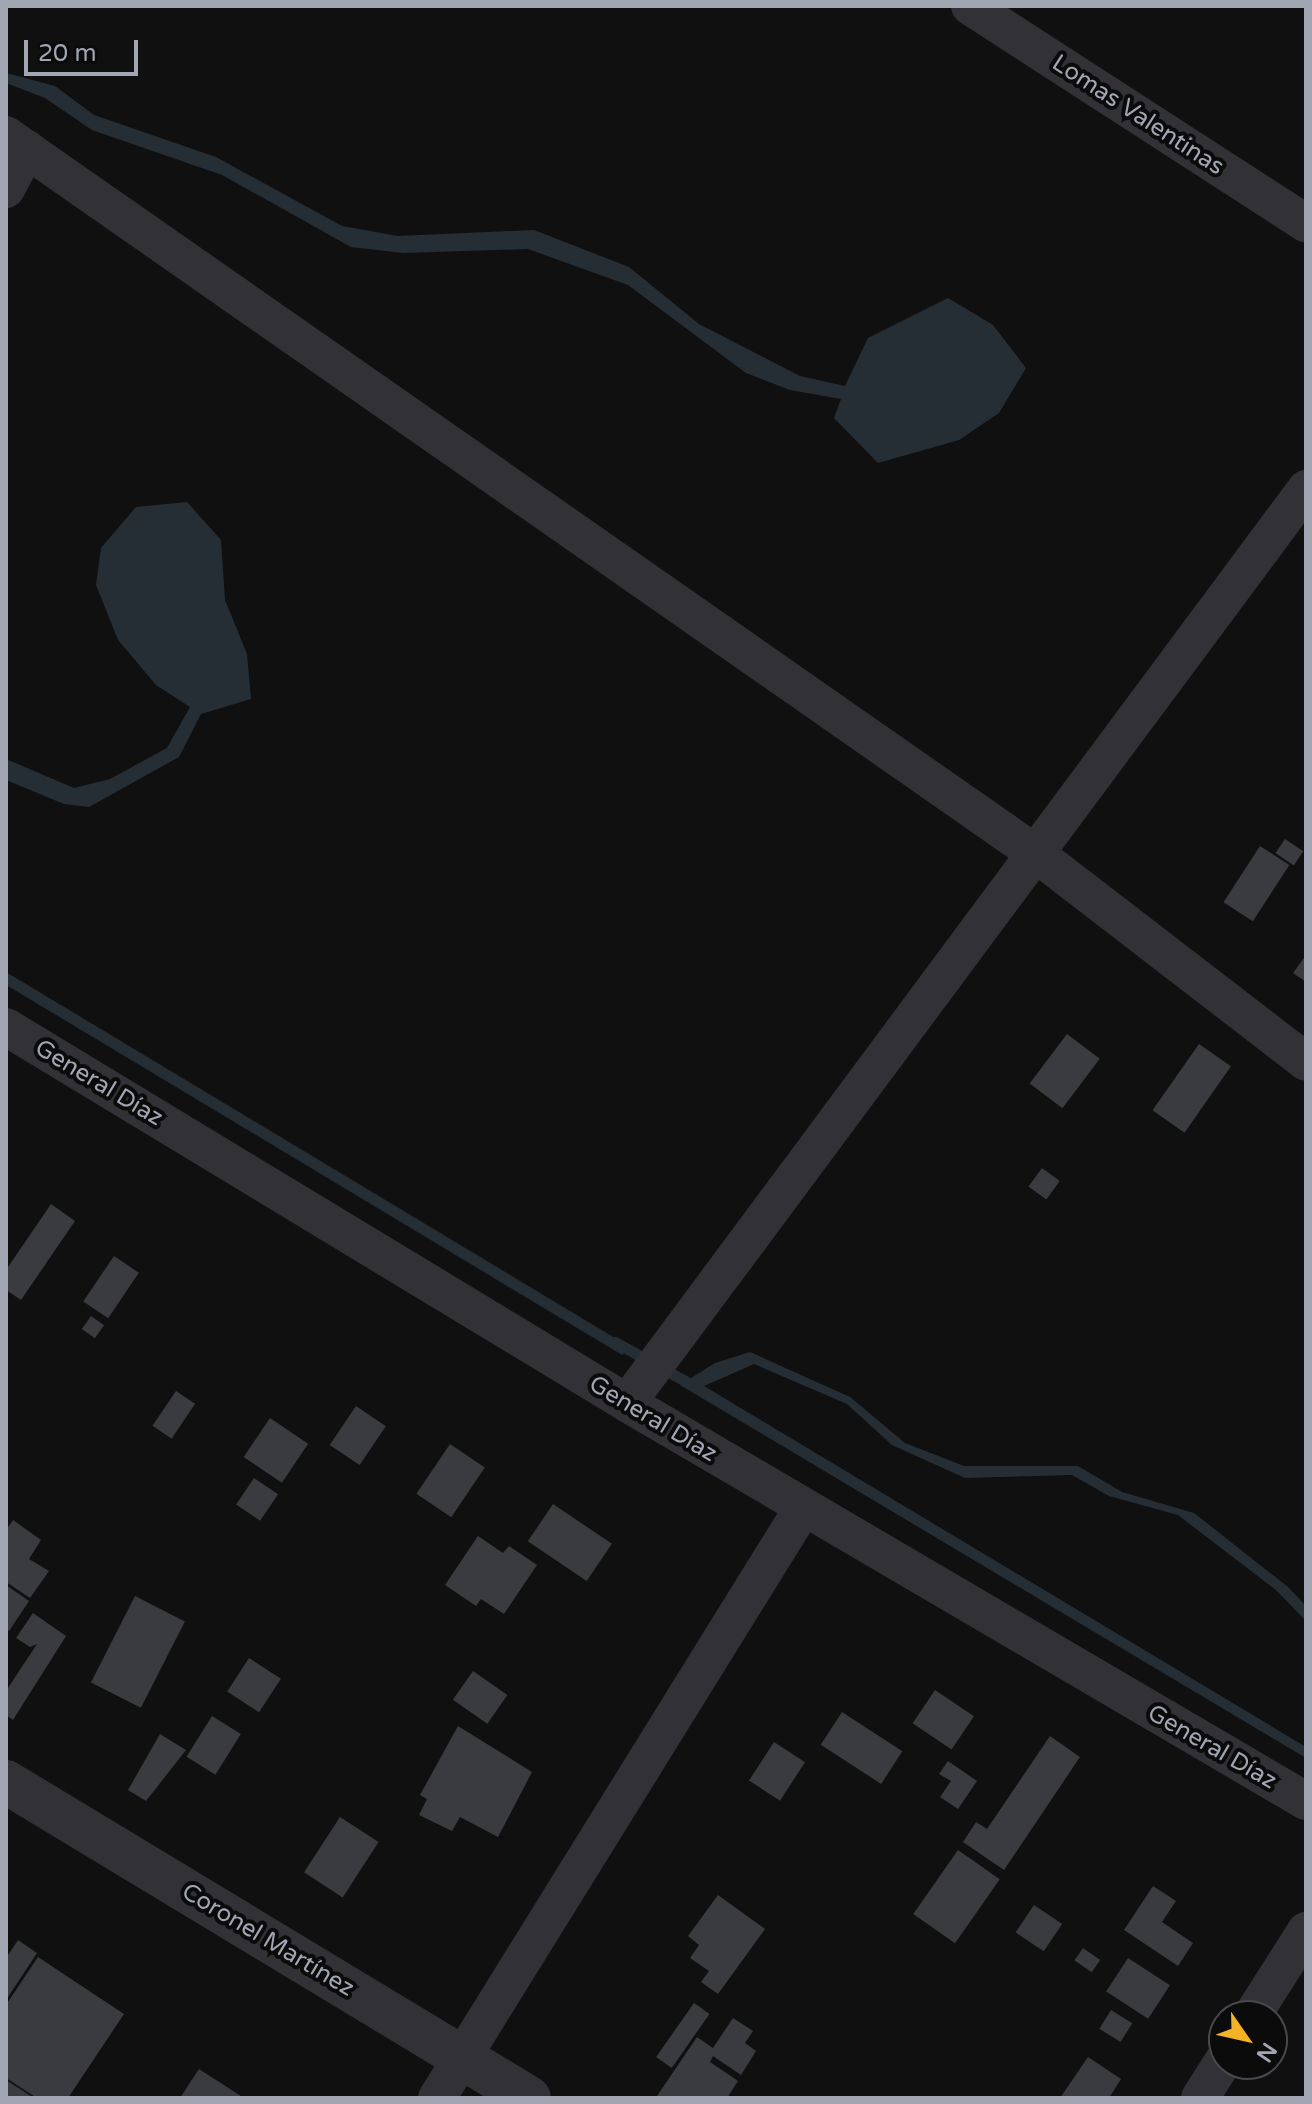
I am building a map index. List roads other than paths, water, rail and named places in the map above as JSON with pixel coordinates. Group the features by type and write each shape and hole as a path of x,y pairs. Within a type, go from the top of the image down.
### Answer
{"street":[{"name":"Lomas Valentinas","path":"970,6 1306,223"},
{"path":"6,189 16,142 1035,853 1297,1056"},
{"path":"627,1403 652,1364 1306,489"},
{"name":"General Díaz","path":"6,1027 803,1508 1306,1801"},
{"path":"437,2098 803,1508"},
{"name":"Coronel Martínez","path":"6,1782 529,2098"},
{"path":"1262,2000 1306,1931"},
{"path":"1200,2098 1211,2080"}],"waterway":[{"path":"615,1342 694,1386"}]}
